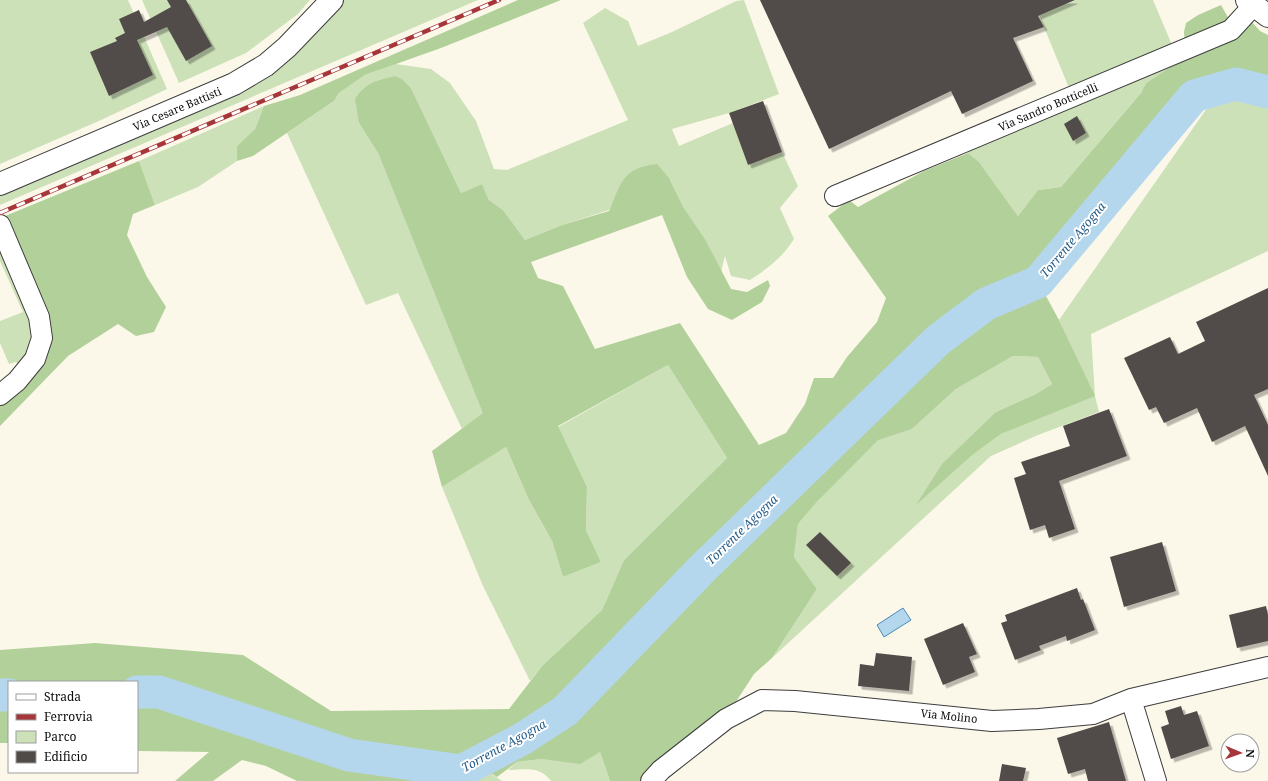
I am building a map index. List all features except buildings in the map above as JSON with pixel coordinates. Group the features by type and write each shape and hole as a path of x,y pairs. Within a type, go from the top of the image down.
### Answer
{"street":[{"name":"Via Cesare Battisti","path":"0,184 234,84 266,65 287,47 332,0"},
{"name":"Via Sandro Botticelli","path":"835,196 1231,30 1256,7"},
{"path":"0,225 39,316 42,338 35,359 17,381 0,395"},
{"name":"Via Molino","path":"651,781 661,770 726,719 762,700 795,701 992,721 1092,714 1131,699 1268,668"},
{"path":"1131,699 1156,781"}],"green space":[{"path":"0,0 128,0 167,89 101,120 0,164"},
{"path":"142,0 310,0 298,14 246,53 179,83"},
{"path":"338,0 478,0 0,205 0,193 205,107"},
{"path":"518,0 561,0 441,48 365,75 339,93 334,101 253,156 237,161 237,146 255,129 264,106 300,95"},
{"path":"744,0 779,94 729,113 672,129 679,146 733,123 748,165 782,152 798,186 780,208 794,239 774,262 750,280 731,276 725,256 721,272 705,239 684,208 670,180 619,187 609,210 562,225 525,240 503,210 489,200 482,184 461,193 411,88 402,80 395,76 359,123 378,153 484,413 462,429 398,293 366,305 287,133 334,101 339,93 365,75 396,64 431,69 450,83 476,121 494,169 507,170 628,120 583,23 605,8 628,21 638,46 672,32 736,1"},
{"path":"1076,0 1153,0 1172,45 1069,88 1039,15"},
{"path":"1221,5 1230,21 1185,46 1184,32 1186,23 1198,15"},
{"path":"1250,20 1260,31 1268,35 1268,89 1235,81 1193,94 1035,279 985,302 937,338 700,568 562,710 521,736 459,769 349,752 159,691 138,691 138,681 8,681 8,692 0,693 0,650 95,643 243,655 331,711 509,709 542,666 602,610 624,560 727,458 668,365 558,426 587,487 586,530 601,562 563,577 552,541 528,498 506,447 442,487 432,451 483,413 378,153 359,123 355,99 363,89 372,83 395,76 402,79 411,88 461,193 482,184 489,200 503,210 525,240 562,225 609,211 620,184 630,173 646,166 657,164 669,178 684,208 705,239 731,289 747,292 768,280 770,286 762,302 732,320 708,309 687,277 662,215 531,262 538,278 563,286 595,349 680,323 759,445 786,433 805,404 814,378 833,378 847,357 877,322 886,298 828,216 849,200 858,207 924,171 968,153 979,162 1018,216 1038,190 1061,187 1141,93 1146,83 1184,58"},
{"path":"1184,58 1146,83 1141,93 1061,187 1038,190 1018,216 979,162 968,153 968,146"},
{"path":"1253,94 1268,101 1268,251 1091,334 1095,396 1099,412 1038,435 991,456 772,658 817,589 794,557 798,524 816,503 878,439 912,429 956,389 1013,356 1038,357 1052,384 1036,394 996,412 971,456 1001,434 1094,396 1059,320 1212,101"},
{"path":"264,106 255,129 237,146 237,161 198,187 155,205 139,161"},
{"path":"139,161 155,205 133,214 127,235 147,277 166,307 154,332 136,336 118,324 68,356 0,426 0,404 19,388 44,304 5,216"},
{"path":"2,251 37,336 20,367 16,362 9,364 0,343 0,321 23,312 0,261 0,252"},
{"path":"1040,285 1059,320 1095,396 1001,434 971,456 916,505 942,464 996,412 1036,394 1052,384 1038,357 1013,356 956,389 912,429 878,440 816,503 798,524 794,557 817,589 772,658 754,674 726,717 647,781 610,781 600,752 580,764 542,759 517,762 497,777 486,770 469,781 297,781 266,766 242,760 213,781 175,781 209,752 138,751 138,703 161,703 264,736 346,767 433,777 462,775 523,742 567,714 706,572 941,343 988,308"},
{"path":"668,365 727,458 624,560 602,610 542,666 530,681 483,586 442,487 506,447 528,498 552,541 563,577 601,562 586,530 587,487 558,427"},
{"path":"0,706 8,706 8,743 0,743"},
{"path":"600,752 610,781 551,781 537,770 508,770 517,762 542,759 559,760"},
{"path":"486,770 502,781 469,781"}],"water":[{"path":"903,608 911,620 884,637 877,625"}],"waterway":[{"name":"Torrente Agogna","path":"138,692 159,692 349,755 461,771 522,739 565,711 702,569 938,340 986,304 1038,282 1194,96 1236,84 1268,92"},
{"name":"Torrente Agogna","path":"0,695 8,695"}],"railway":[{"path":"0,213 499,0"}]}
